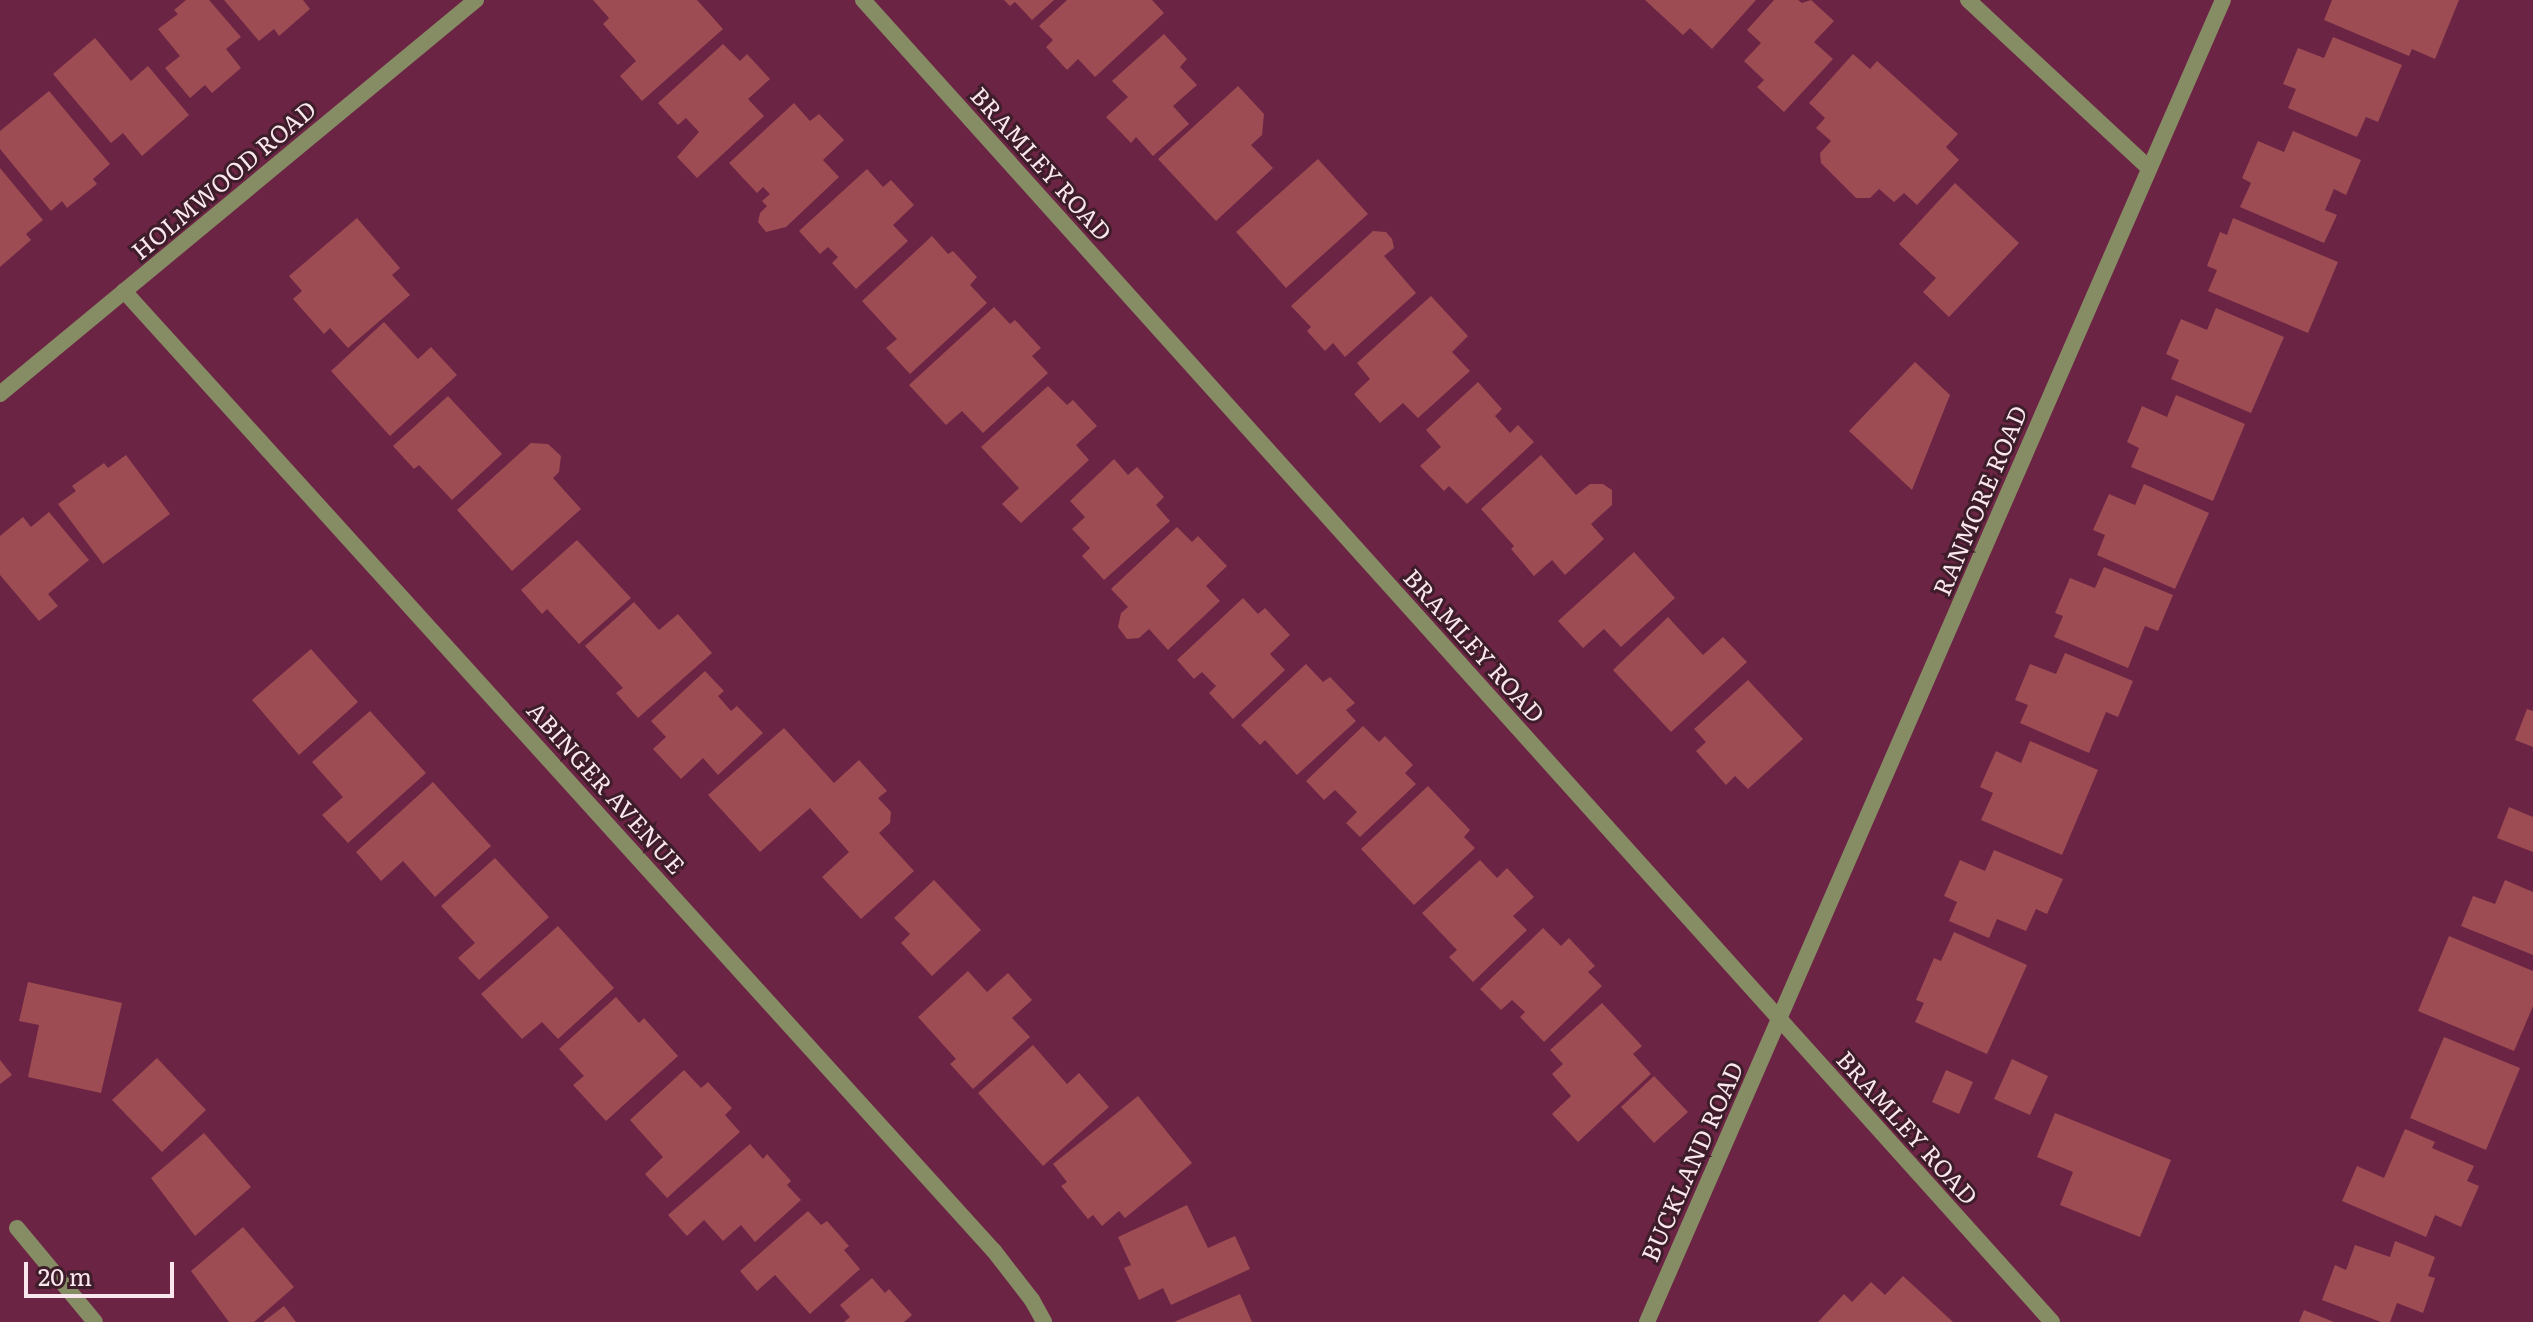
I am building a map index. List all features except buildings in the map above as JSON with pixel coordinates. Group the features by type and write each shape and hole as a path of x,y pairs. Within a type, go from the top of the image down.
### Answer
{"street":[{"name":"HOLMWOOD ROAD","path":"0,394 476,0"},
{"name":"BRAMLEY ROAD","path":"863,0 2052,1322"},
{"path":"1968,0 2149,168"},
{"name":"RANMORE ROAD","path":"1779,1020 2223,0"},
{"name":"ABINGER AVENUE","path":"124,291 994,1251 1032,1300 1044,1322"},
{"name":"BUCKLAND ROAD","path":"1647,1322 1779,1020"},
{"path":"17,1228 95,1322"}]}
